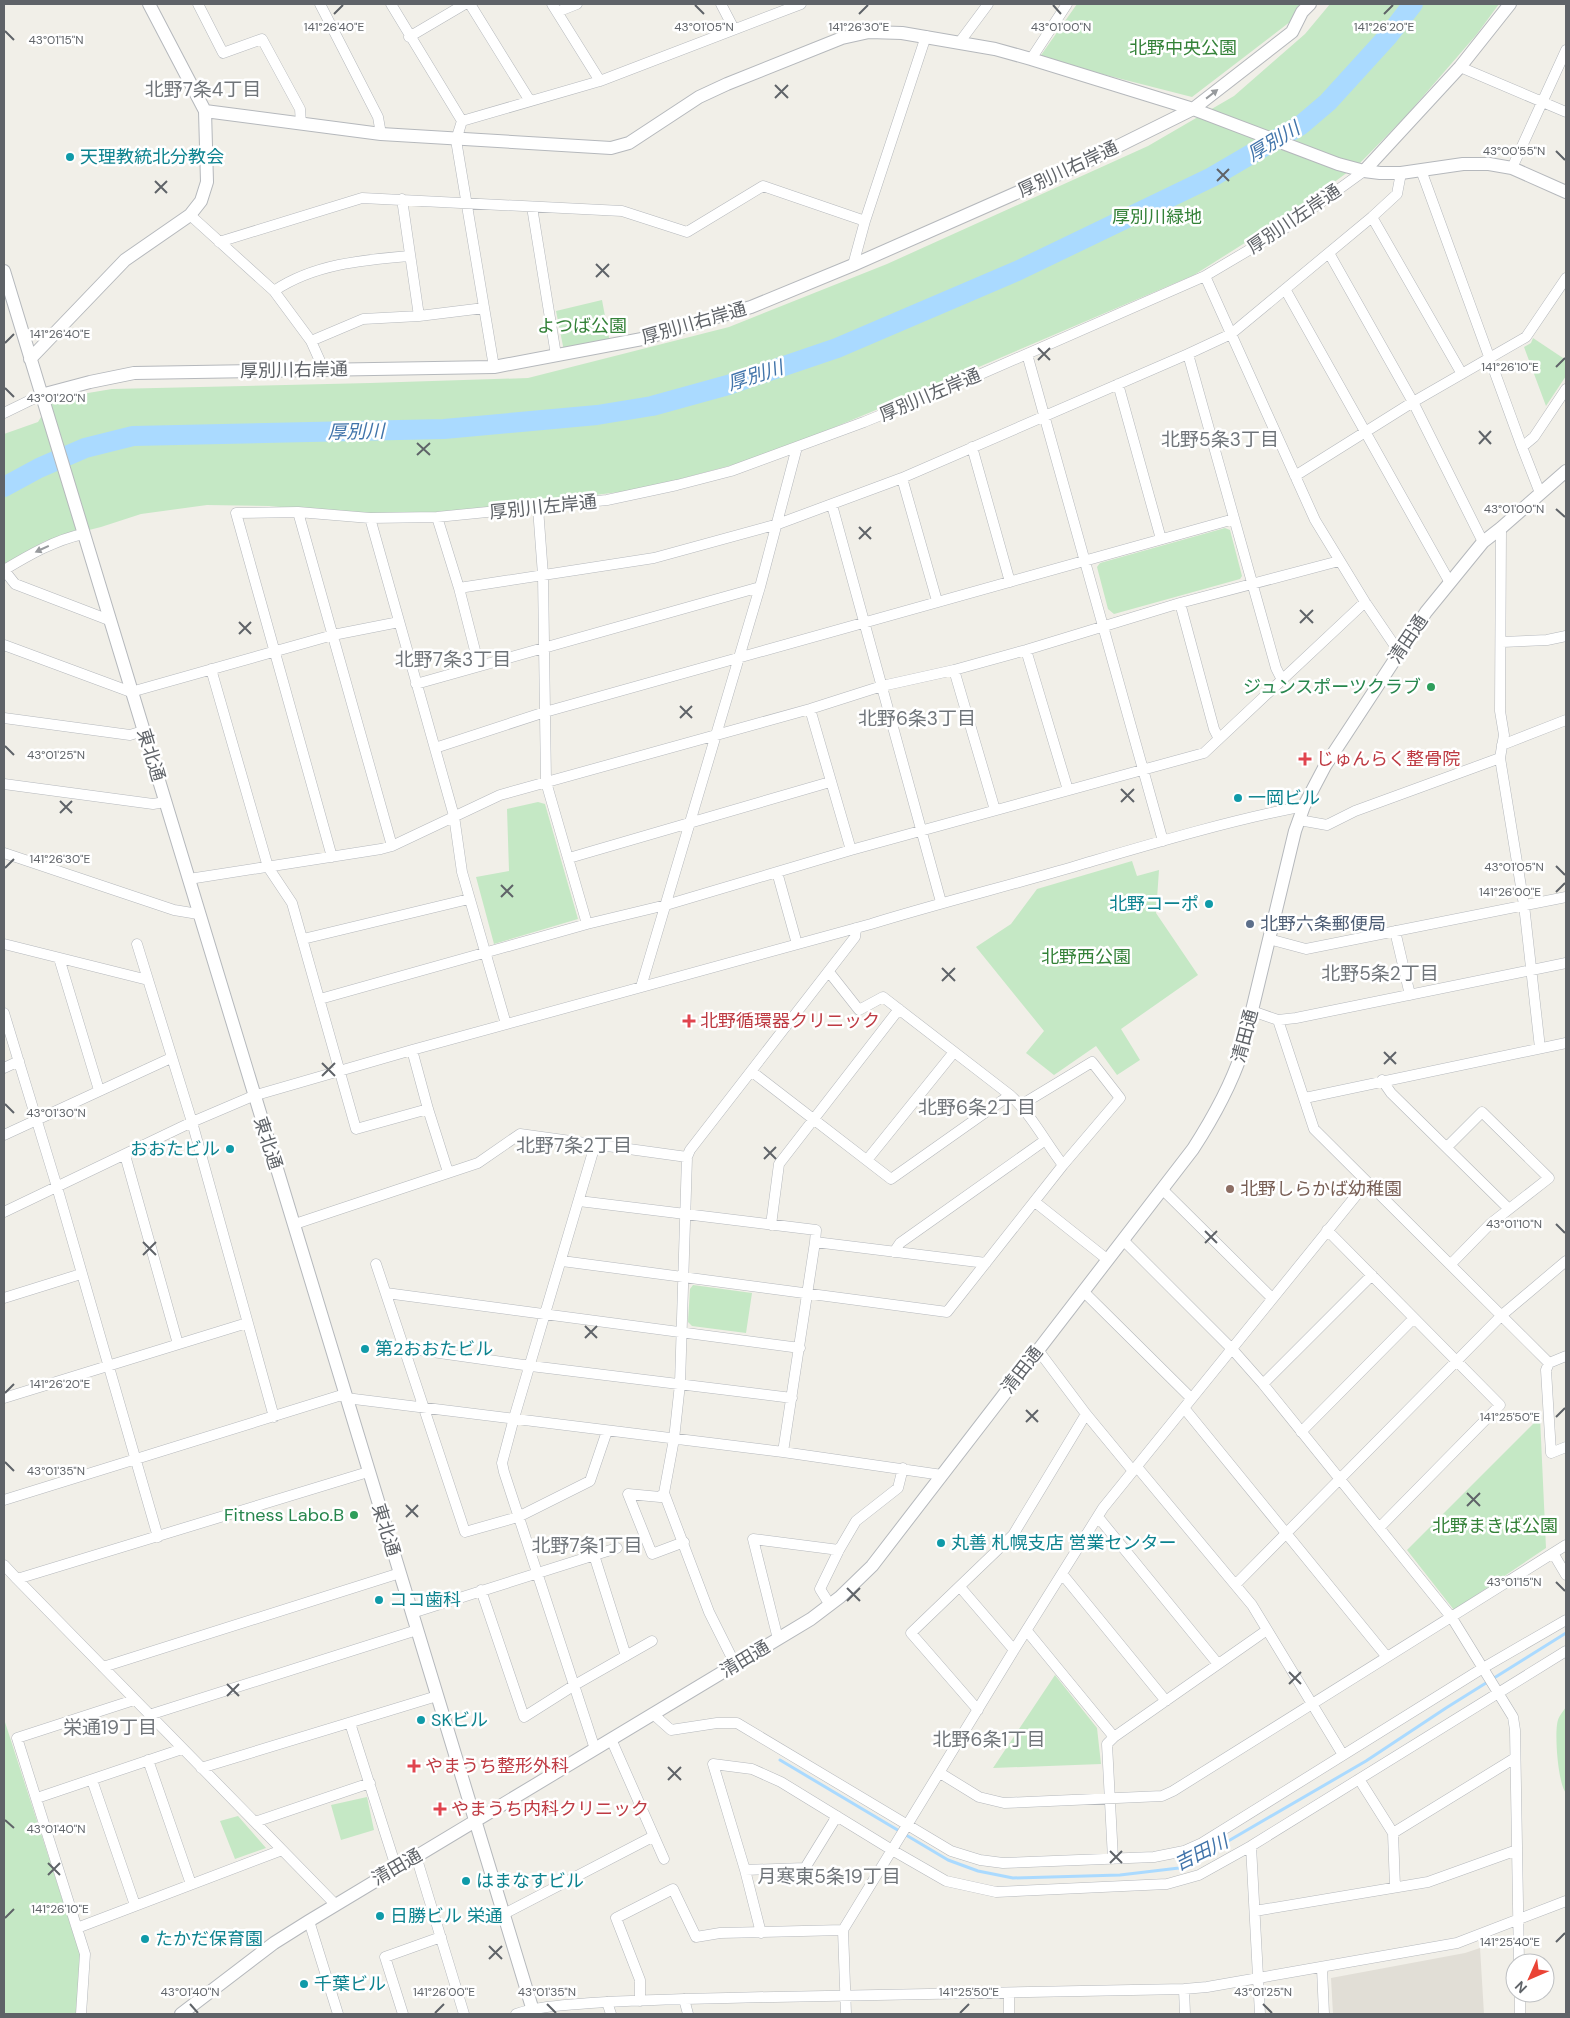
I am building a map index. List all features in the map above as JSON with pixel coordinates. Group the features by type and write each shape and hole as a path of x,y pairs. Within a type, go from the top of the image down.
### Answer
{"street":[{"path":"30,359 124,260 190,214 201,201 207,182 205,111 149,4"},
{"path":"198,4 223,53 262,39 300,109 300,124"},
{"path":"320,4 378,117 381,134"},
{"path":"391,4 462,121 456,140 494,366"},
{"path":"409,36 465,4"},
{"path":"470,4 530,101"},
{"path":"577,4 554,8 600,81"},
{"path":"721,4 734,29"},
{"path":"462,121 600,81 801,4"},
{"path":"958,43 988,4"},
{"path":"1031,59 1067,4"},
{"name":"厚別川右岸通","path":"4,413 41,395 134,373 494,366 642,339 752,307 854,266 1082,164 1193,109 1292,32 1302,12 1310,4"},
{"name":"厚別川左岸通","path":"274,651 236,513 298,512 370,518 437,518 607,500 731,471 864,422 1027,354 1205,276 1281,231 1364,171 1460,67 1510,4"},
{"path":"205,111 381,134 611,148 629,143 699,98 728,84 842,38 869,32 926,36 995,49 1031,59 1221,118 1325,159 1364,171 1401,173 1475,163 1512,168 1566,192"},
{"path":"854,266 865,221 926,36"},
{"path":"1512,168 1566,50"},
{"path":"1460,67 1566,112"},
{"path":"1421,170 1540,493"},
{"path":"459,588 654,558 778,524 902,478 1188,354 1231,334 1372,217 1397,194 1401,173"},
{"path":"219,242 362,198 622,211 687,232 763,186 865,221"},
{"path":"402,199 419,316"},
{"path":"532,207 556,355"},
{"path":"190,214 274,291 311,341 324,370"},
{"path":"1372,217 1462,374"},
{"path":"1328,253 1413,402 1483,542"},
{"path":"274,291 290,280 350,261 410,256"},
{"name":"東北通","path":"4,271 253,1096 295,1224 368,1472 533,2012"},
{"path":"1205,276 1315,520 1365,602 1399,652"},
{"path":"1295,476 1365,434 1413,402 1526,337 1566,278"},
{"path":"1285,290 1449,582"},
{"path":"311,341 364,319 419,316 484,308"},
{"path":"1027,354 1163,841"},
{"path":"1188,354 1276,668 1282,680"},
{"path":"1118,384 1161,539"},
{"path":"1522,447 1534,437 1566,389"},
{"path":"641,987 760,587 797,447"},
{"path":"972,447 1010,582"},
{"name":"清田通","path":"181,2014 274,1943 309,1920 778,1639 830,1605 872,1566 1193,1149 1222,1103 1242,1052 1299,820 1304,806 1325,766 1399,652 1449,582 1483,542 1566,471"},
{"path":"902,478 937,601"},
{"path":"832,505 941,902"},
{"path":"538,508 543,576 546,782 569,858 586,924"},
{"path":"298,512 392,846"},
{"path":"370,518 454,816 462,872 506,1024"},
{"path":"437,518 459,588 479,666"},
{"path":"434,748 545,712 1234,519"},
{"path":"1501,528 1502,642 1500,711 1504,735 1500,758 1524,905 1540,1048"},
{"path":"83,534 70,537 40,550 4,570 15,584 109,620"},
{"path":"189,879 392,846 500,795 810,709 882,686 954,670 1252,583 1339,561"},
{"path":"416,684 760,587"},
{"path":"320,999 586,924 666,905 851,850 1204,752 1365,602"},
{"path":"1180,604 1214,729 1219,739"},
{"path":"4,645 131,692 333,635 399,622"},
{"path":"1502,642 1547,640 1566,636"},
{"path":"1026,650 1068,790"},
{"path":"274,651 332,857"},
{"path":"211,670 268,867 292,903 356,1129 428,1109"},
{"path":"954,670 995,810"},
{"path":"810,709 851,850"},
{"path":"4,718 130,735 143,732"},
{"path":"1502,745 1566,720"},
{"path":"1299,820 1327,825 1355,811 1500,758"},
{"path":"569,858 830,782"},
{"path":"4,784 153,804 165,802"},
{"path":"4,1212 192,1122 253,1096 340,1070 856,928 941,902 1224,824 1304,806"},
{"path":"4,853 174,910 198,914"},
{"path":"777,872 797,944"},
{"path":"1269,939 1306,948 1566,897"},
{"path":"303,939 469,899"},
{"path":"735,1664 709,1612 664,1493 674,1439 680,1384 687,1157 690,1150 855,937 856,928"},
{"path":"1395,931 1410,995"},
{"path":"4,944 148,980"},
{"path":"138,944 192,1122 274,1417"},
{"path":"59,958 99,1090"},
{"path":"1252,1011 1278,1020 1296,1018 1566,964"},
{"path":"829,972 859,1010 882,997 1021,1105 1044,1141 1063,1165"},
{"path":"771,1225 779,1164 899,1009"},
{"path":"4,1012 57,1187 134,1460 158,1537"},
{"path":"1278,1020 1314,1129 1550,1363"},
{"path":"1305,1098 1566,1042"},
{"path":"412,1050 448,1172"},
{"path":"867,1160 954,1052"},
{"path":"4,1135 172,1058"},
{"path":"4,1068 19,1061"},
{"path":"562,1261 947,1312 1063,1165 1120,1098 1092,1062 1021,1105"},
{"path":"751,1071 891,1179 1010,1096"},
{"path":"1382,1080 1391,1093 1509,1209"},
{"path":"1447,1147 1482,1112 1549,1178 1490,1224 1451,1264"},
{"path":"295,1224 478,1163 520,1134 687,1157"},
{"path":"894,1252 900,1243 1044,1141"},
{"path":"595,1145 502,1463 536,1573 595,1749"},
{"path":"124,1154 178,1344"},
{"path":"846,2014 843,1930 1014,1650 1098,1517 1191,1398 1367,1182"},
{"path":"1162,1189 1272,1298"},
{"path":"579,1201 816,1230 800,1348 783,1452"},
{"path":"1035,1202 1108,1260"},
{"path":"1327,1230 1500,1405 1380,1527"},
{"path":"1123,1240 1232,1349 1380,1527 1452,1618 1513,1717 1515,1730 1519,1953"},
{"path":"815,1242 986,1263"},
{"path":"1236,1584 1502,1315 1566,1263"},
{"path":"376,1264 465,1532 518,1517 590,1481 606,1431"},
{"path":"4,1298 81,1274"},
{"path":"1263,1384 1372,1276"},
{"path":"1083,1291 1191,1398"},
{"path":"386,1293 800,1348"},
{"path":"1301,1432 1414,1318"},
{"path":"4,1398 247,1323"},
{"path":"404,1348 530,1366 792,1398"},
{"path":"1038,1350 1086,1414 1236,1584 1267,1630 1343,1755"},
{"path":"1566,1356 1550,1363 1546,1370 1551,1453 1566,1447"},
{"path":"4,1500 346,1396 606,1431 783,1452 942,1475"},
{"path":"1184,1408 1387,1657"},
{"path":"978,1710 912,1633 1013,1535 1086,1414"},
{"path":"830,1605 820,1590 839,1550 856,1521 898,1488 903,1468"},
{"path":"17,1579 368,1472"},
{"path":"664,1493 660,1497 628,1494 652,1554 684,1542"},
{"path":"1098,1517 1218,1664"},
{"path":"778,1639 753,1540 839,1550"},
{"path":"940,1773 979,1797 1004,1803 1162,1796 1452,1618 1566,1545"},
{"path":"412,1613 617,1548"},
{"path":"1553,1553 1566,1575"},
{"path":"594,1555 626,1656"},
{"path":"4,1565 335,1904"},
{"path":"103,1667 400,1573"},
{"path":"1062,1574 1166,1701"},
{"path":"960,1587 1014,1650"},
{"path":"481,1590 524,1717 573,1686 652,1642"},
{"path":"652,1714 671,1730 717,1723 737,1723 905,1827 951,1852 980,1860 1003,1863 1170,1855 1193,1847 1483,1668 1566,1620"},
{"path":"149,1715 417,1630"},
{"path":"1113,1859 1107,1744 1114,1737 1267,1630"},
{"path":"1027,1631 1114,1737"},
{"path":"761,1933 745,1870 713,1764 752,1769 781,1782 946,1881 996,1892 1166,1884 1198,1875 1251,1846 1566,1652"},
{"path":"201,1768 437,1696"},
{"path":"81,2014 85,1954 17,1738 134,1700"},
{"path":"350,1723 396,1867"},
{"path":"611,1739 664,1859"},
{"path":"37,1798 182,1749"},
{"path":"1393,1833 1514,1758"},
{"path":"148,1760 191,1884"},
{"path":"1359,1779 1393,1833 1394,1887"},
{"path":"92,1780 135,1905"},
{"path":"255,1822 370,1783"},
{"path":"745,1870 805,1868 837,1816"},
{"path":"504,1914 654,1836"},
{"path":"1251,1846 1260,2014"},
{"path":"78,1928 282,1850"},
{"path":"1255,1911 1440,1879 1517,1850"},
{"path":"416,1856 464,2014"},
{"path":"640,2001 640,1980 616,1918 673,1889 696,1938 720,1933 843,1930"},
{"path":"516,2014 607,2002 684,1999 1184,1989 1322,1968 1457,1943 1566,1901"},
{"path":"309,1920 338,2014"},
{"path":"403,2014 385,1957 441,1937"},
{"path":"1322,1968 1324,2014"},
{"path":"1184,1989 1185,2014"},
{"path":"1008,1994 1009,2014"},
{"path":"684,1999 688,2014"},
{"path":"607,2002 611,2014"}],"shaded area":[{"path":"1480,1948 1484,2014 1333,2014 1331,1978 1465,1953"}],"green space":[{"name":"北野中央公園","path":"1077,4 1306,4 1295,18 1192,97 1039,58"},
{"name":"厚別川緑地","path":"1330,4 1499,4 1477,34 1406,116 1360,163 1294,212 1194,275 946,381 747,461 643,489 444,514 358,514 269,506 207,505 141,514 101,527 45,541 4,564 4,434 38,422 52,399 112,389 528,378 729,327 887,264 1148,146 1234,96 1305,34"},
{"name":"よつば公園","path":"602,300 610,343 564,351 556,311"},
{"path":"1533,338 1566,360 1566,376 1546,406 1524,347 1531,343"},
{"path":"1225,528 1230,530 1242,576 1240,579 1114,614 1108,609 1097,567 1100,563"},
{"path":"538,802 545,804 578,919 494,944 476,877 509,871 507,809"},
{"name":"北野西公園","path":"1132,861 1137,876 1159,870 1156,913 1198,975 1121,1029 1140,1060 1117,1075 1096,1046 1054,1075 1026,1053 1044,1031 976,947 1011,924 1037,889"},
{"path":"693,1285 752,1293 746,1333 692,1326 688,1322 690,1289"},
{"name":"北野まきば公園","path":"1540,1417 1546,1548 1454,1610 1407,1550"},
{"path":"1055,1675 1097,1728 1101,1764 993,1768"},
{"path":"1566,1707 1566,1793 1559,1769 1556,1735 1558,1720"},
{"path":"4,1719 80,1954 76,2014 4,2014"},
{"path":"367,1797 374,1830 341,1840 331,1805"},
{"path":"238,1816 266,1848 235,1859 220,1821"}],"waterway":[{"name":"厚別川","path":"4,487 39,468 85,448 133,436 444,429 597,415 652,406 728,385 837,348 1017,271 1212,177 1301,125 1328,102 1389,35 1413,4"},
{"name":"吉田川","path":"780,1760 948,1860 978,1871 1013,1878 1120,1875 1179,1868 1366,1761 1446,1708 1566,1633"}],"place":[{"name":"天理教統北分教会","path":"70,157"},
{"name":"ジュンスポーツクラブ","path":"1431,687"},
{"name":"じゅんらく整骨院","path":"1305,759"},
{"name":"一岡ビル","path":"1238,798"},
{"name":"北野コーポ","path":"1209,904"},
{"name":"北野六条郵便局","path":"1250,924"},
{"name":"北野循環器クリニック","path":"689,1021"},
{"name":"おおたビル","path":"230,1149"},
{"name":"北野しらかば幼稚園","path":"1230,1189"},
{"name":"第2おおたビル","path":"365,1349"},
{"name":"Fitness Labo.B","path":"354,1515"},
{"name":"丸善 札幌支店 営業センター","path":"941,1543"},
{"name":"ココ歯科","path":"379,1600"},
{"name":"SKビル","path":"421,1720"},
{"name":"やまうち整形外科","path":"414,1766"},
{"name":"やまうち内科クリニック","path":"440,1809"},
{"name":"はまなすビル","path":"466,1881"},
{"name":"日勝ビル 栄通","path":"380,1916"},
{"name":"たかだ保育園","path":"145,1939"},
{"name":"千葉ビル","path":"304,1984"}],"district":[{"name":"北野7条4丁目","path":"203,89"},
{"name":"北野5条3丁目","path":"1220,439"},
{"name":"北野7条3丁目","path":"453,659"},
{"name":"北野6条3丁目","path":"917,718"},
{"name":"北野5条2丁目","path":"1380,973"},
{"name":"北野6条2丁目","path":"977,1107"},
{"name":"北野7条2丁目","path":"574,1145"},
{"name":"北野7条1丁目","path":"587,1545"},
{"name":"栄通19丁目","path":"110,1727"},
{"name":"北野6条1丁目","path":"989,1739"},
{"name":"月寒東5条19丁目","path":"829,1876"}]}
